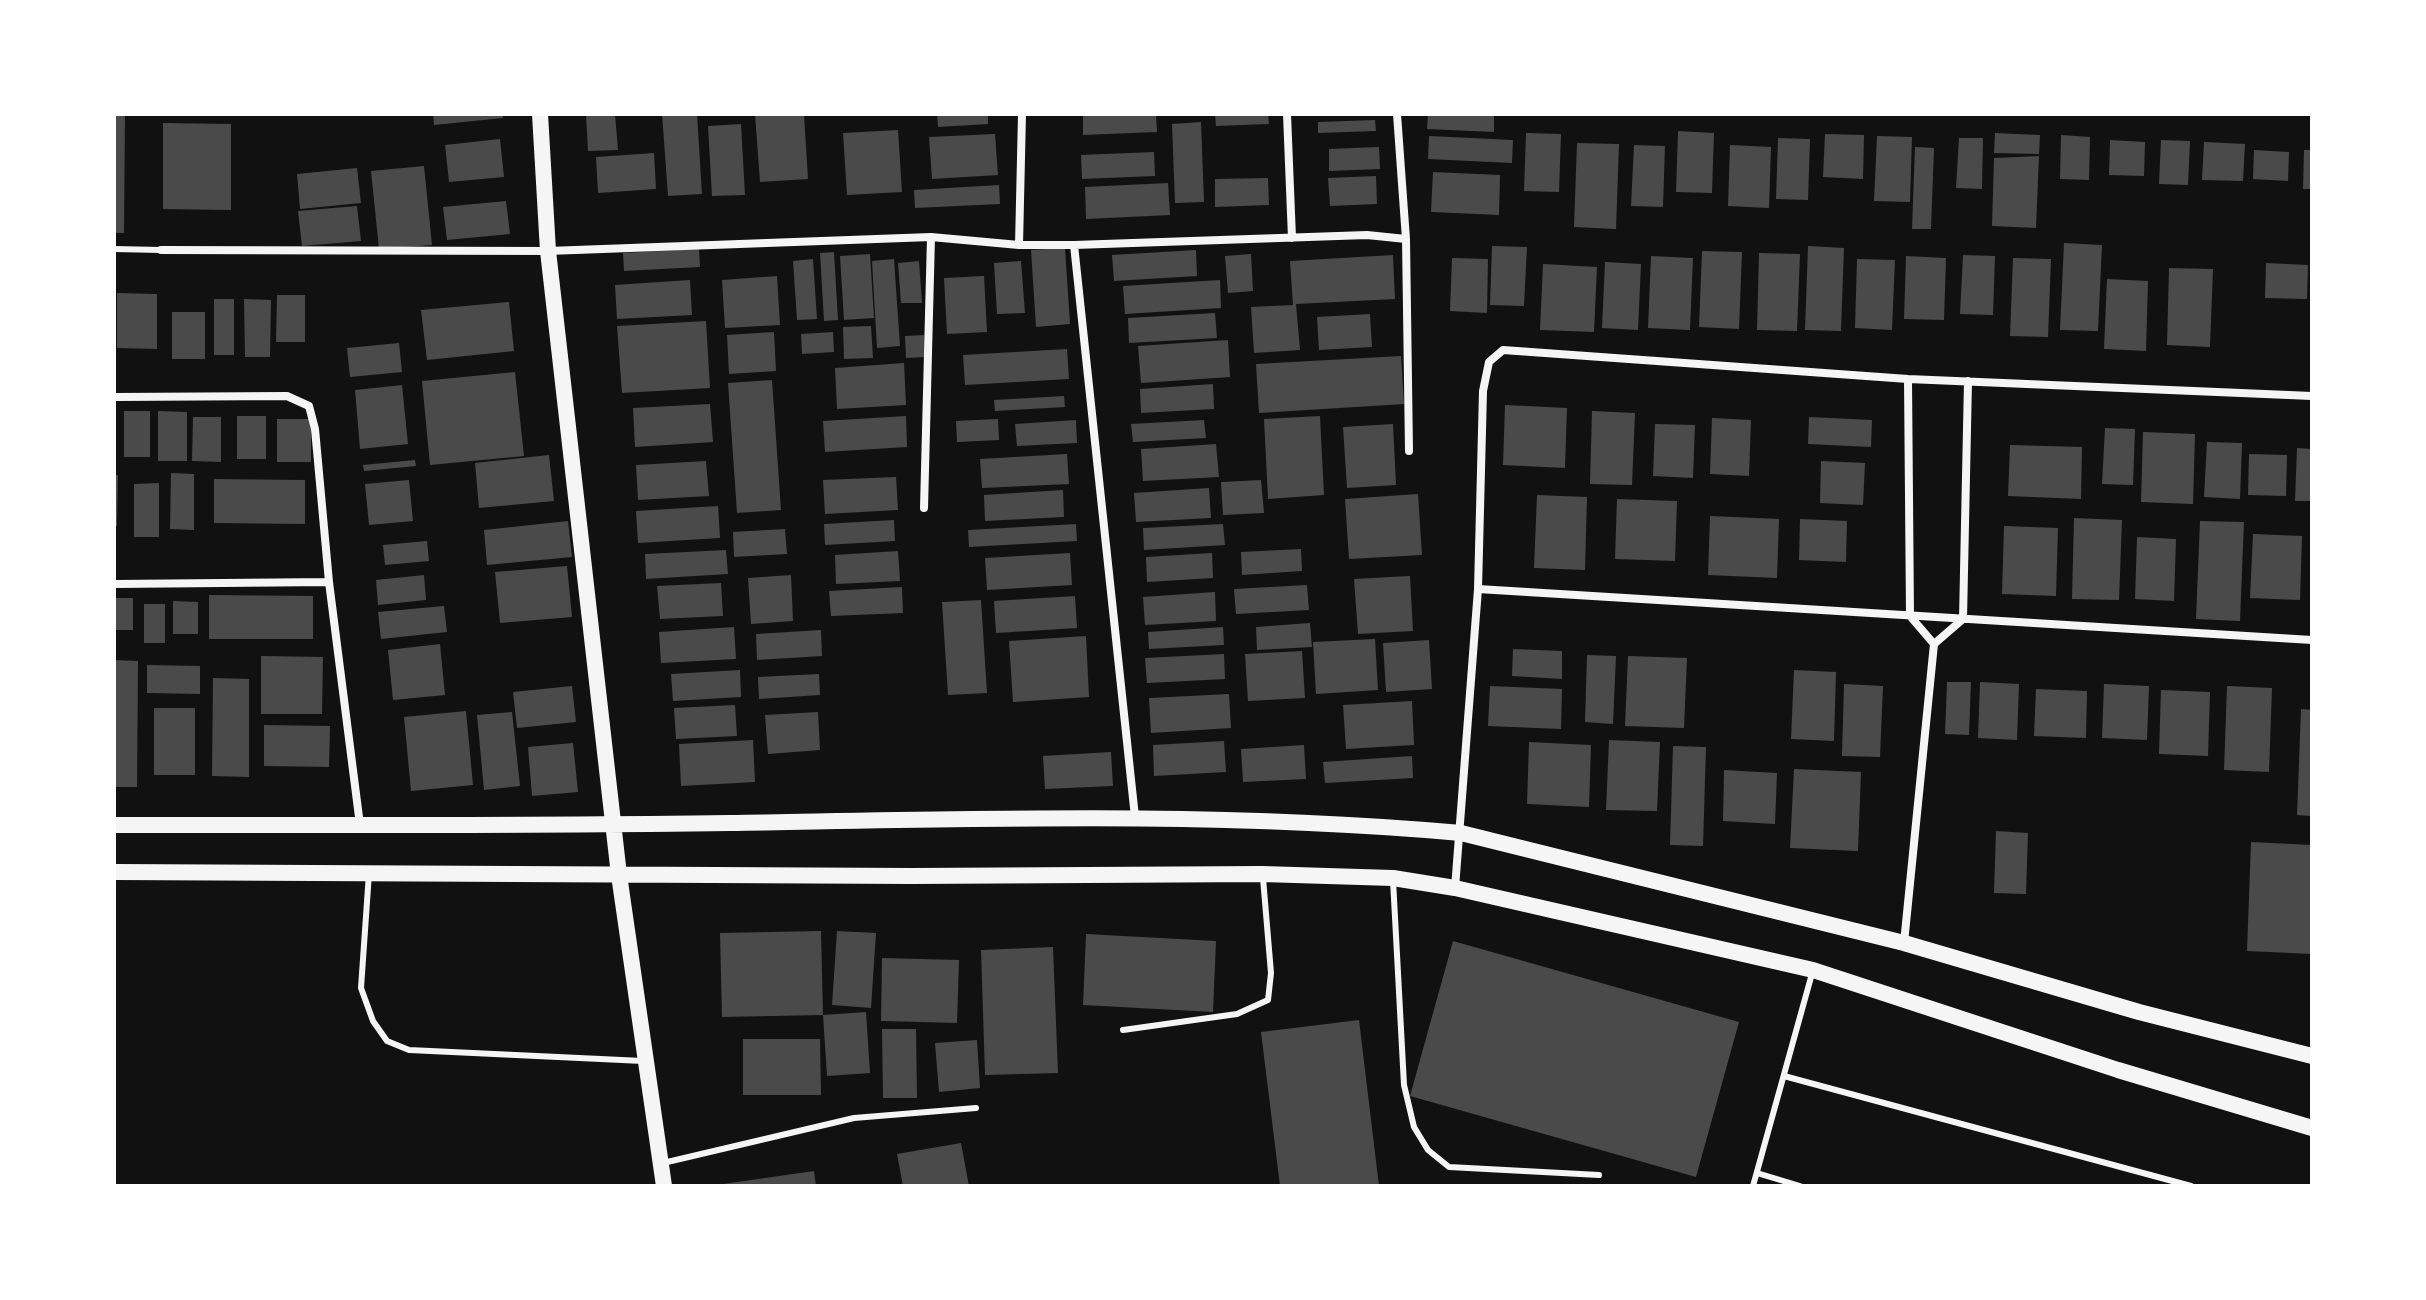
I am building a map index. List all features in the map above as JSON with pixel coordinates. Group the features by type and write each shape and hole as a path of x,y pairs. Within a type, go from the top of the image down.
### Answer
{"main road":[{"path":"540,114 548,251 619,875 664,1186"},
{"path":"114,825 614,825 1135,817 1391,827 1461,833 1904,943 2139,1012 2312,1056"},
{"path":"114,872 928,876 1262,874 1393,878 1455,888 1813,970 2118,1070 2312,1128"}],"street":[{"path":"1019,245 1022,114"},
{"path":"1287,114 1292,238"},
{"path":"1397,114 1406,239 1409,451"},
{"path":"161,250 548,251 931,237 1019,245 1367,235 1406,239"},
{"path":"924,508 931,237"},
{"path":"1074,245 1135,817"},
{"path":"1455,888 1478,589 1483,391 1489,362 1503,350 1908,379 2312,396"},
{"path":"1908,379 1910,616 1934,644"},
{"path":"1904,943 1934,644 1963,619 1968,381"},
{"path":"114,397 287,396 309,406 315,429 329,582 360,825"},
{"path":"114,584 329,582"},
{"path":"1478,589 2312,640"}],"lane":[{"path":"114,249 161,250"},
{"path":"369,873 361,988 373,1021 387,1041 409,1050 645,1061"},
{"path":"1123,1030 1237,1014 1268,1000 1271,973 1262,874"},
{"path":"1393,878 1404,1085 1414,1127 1428,1150 1449,1167 1599,1175"},
{"path":"1753,1186 1813,970"},
{"path":"1784,1076 2191,1186"},
{"path":"660,1163 854,1118 976,1108"},
{"path":"1757,1173 1800,1186"}],"building":[{"path":"114,114 125,114 124,233 114,233"},
{"path":"433,114 502,114 503,118 434,125"},
{"path":"586,114 615,114 618,150 588,151"},
{"path":"662,114 697,114 702,194 668,196"},
{"path":"755,114 804,114 808,179 760,182"},
{"path":"937,114 988,114 988,124 938,127"},
{"path":"1083,114 1156,114 1157,132 1083,135"},
{"path":"1215,114 1268,114 1269,124 1216,126"},
{"path":"1428,114 1494,114 1494,132 1427,129"},
{"path":"1375,120 1376,131 1318,133 1318,122"},
{"path":"1201,122 1204,202 1175,203 1172,124"},
{"path":"163,123 231,124 231,210 163,209"},
{"path":"741,124 745,195 712,196 708,126"},
{"path":"898,130 902,192 847,195 843,133"},
{"path":"1678,131 1714,133 1712,193 1676,192"},
{"path":"1526,133 1561,134 1559,192 1524,191"},
{"path":"1995,133 2040,135 2039,154 1994,153"},
{"path":"995,134 998,175 932,179 929,137"},
{"path":"1825,134 1864,135 1863,179 1823,177"},
{"path":"2061,135 2090,137 2089,180 2060,179"},
{"path":"1429,136 1513,140 1512,163 1428,159"},
{"path":"1877,136 1912,137 1910,202 1874,201"},
{"path":"1778,138 1810,139 1808,200 1776,199"},
{"path":"1959,138 1983,138 1982,189 1956,188"},
{"path":"500,139 504,177 449,182 445,145"},
{"path":"2110,140 2145,142 2144,176 2109,175"},
{"path":"2161,140 2190,141 2188,185 2159,184"},
{"path":"2204,142 2245,144 2243,181 2202,180"},
{"path":"1577,143 1619,144 1616,229 1574,227"},
{"path":"1634,145 1665,146 1663,207 1631,206"},
{"path":"1730,145 1771,147 1769,208 1728,206"},
{"path":"1379,147 1380,169 1329,171 1329,149"},
{"path":"1915,147 1934,148 1931,229 1912,229"},
{"path":"2254,150 2289,152 2288,181 2253,179"},
{"path":"2304,150 2312,150 2312,189 2303,189"},
{"path":"1154,152 1155,176 1082,179 1081,155"},
{"path":"654,153 656,189 598,193 596,157"},
{"path":"2039,156 2036,228 1992,226 1994,158"},
{"path":"424,166 432,245 379,249 371,171"},
{"path":"357,168 361,203 300,209 297,174"},
{"path":"1433,172 1500,175 1499,215 1431,212"},
{"path":"1376,176 1377,204 1330,206 1328,178"},
{"path":"1268,178 1269,205 1215,207 1215,179"},
{"path":"1168,183 1170,215 1086,219 1085,187"},
{"path":"999,185 1000,204 915,208 914,190"},
{"path":"506,201 510,234 447,240 443,207"},
{"path":"357,206 361,241 302,246 298,211"},
{"path":"2064,243 2102,245 2098,331 2060,330"},
{"path":"1492,246 1527,247 1524,306 1490,305"},
{"path":"1808,246 1844,248 1841,331 1805,330"},
{"path":"1065,248 1070,324 1036,327 1031,250"},
{"path":"699,249 700,267 624,271 623,253"},
{"path":"1196,250 1197,276 1114,281 1112,255"},
{"path":"1702,251 1742,252 1739,329 1699,327"},
{"path":"834,252 838,320 824,321 820,253"},
{"path":"1759,253 1800,254 1797,331 1757,330"},
{"path":"870,254 874,318 844,320 840,256"},
{"path":"1251,254 1253,291 1228,293 1225,256"},
{"path":"1393,255 1395,299 1296,304 1300,350 1254,353 1251,307 1293,305 1290,261"},
{"path":"1963,255 1995,256 1993,315 1960,314"},
{"path":"1651,256 1693,258 1690,330 1648,328"},
{"path":"1906,256 1946,258 1944,320 1904,319"},
{"path":"1452,258 1488,259 1487,313 1450,311"},
{"path":"2013,258 2051,259 2048,337 2010,336"},
{"path":"813,259 817,319 797,320 793,261"},
{"path":"894,259 900,346 877,348 872,261"},
{"path":"1857,259 1895,260 1892,330 1855,328"},
{"path":"919,261 922,303 901,303 898,263"},
{"path":"1021,261 1025,313 997,314 994,263"},
{"path":"1605,262 1641,264 1638,330 1602,328"},
{"path":"2266,263 2308,265 2307,299 2265,298"},
{"path":"1543,264 1597,267 1594,332 1540,330"},
{"path":"2169,268 2213,269 2210,347 2167,345"},
{"path":"777,276 780,325 725,328 722,280"},
{"path":"984,276 987,332 947,334 944,278"},
{"path":"2107,279 2148,281 2146,351 2104,349"},
{"path":"690,280 692,315 617,319 615,285"},
{"path":"1220,280 1221,308 1125,314 1123,286"},
{"path":"117,293 157,294 157,349 117,348"},
{"path":"277,295 305,295 305,342 276,342"},
{"path":"214,299 234,299 234,355 214,355"},
{"path":"244,299 271,300 270,357 245,357"},
{"path":"509,302 514,351 427,360 421,310"},
{"path":"172,312 205,312 205,359 172,359"},
{"path":"1215,313 1217,338 1129,343 1128,318"},
{"path":"1370,314 1372,347 1319,350 1317,317"},
{"path":"706,321 710,388 622,393 617,326"},
{"path":"871,326 873,358 844,359 843,327"},
{"path":"774,332 776,371 729,374 727,335"},
{"path":"833,332 834,352 802,354 801,334"},
{"path":"924,335 925,357 906,358 905,336"},
{"path":"1228,340 1230,377 1141,383 1138,346"},
{"path":"399,343 402,372 350,377 347,348"},
{"path":"1067,349 1069,379 965,385 963,355"},
{"path":"1401,356 1404,404 1259,413 1256,364"},
{"path":"904,363 906,405 837,409 835,368"},
{"path":"515,372 524,456 430,465 422,381"},
{"path":"772,380 781,510 737,513 728,383"},
{"path":"1213,384 1214,409 1141,413 1140,389"},
{"path":"402,385 408,444 360,449 355,390"},
{"path":"1064,396 1065,407 995,411 994,400"},
{"path":"710,404 713,442 635,447 633,408"},
{"path":"1505,405 1567,408 1565,468 1503,465"},
{"path":"124,411 150,411 150,457 124,457"},
{"path":"158,411 187,412 187,461 158,461"},
{"path":"1592,411 1635,413 1632,485 1590,484"},
{"path":"237,416 266,416 266,459 237,459"},
{"path":"906,416 907,447 825,452 823,421"},
{"path":"1320,416 1324,495 1268,499 1264,419"},
{"path":"193,417 221,417 221,462 192,461"},
{"path":"1809,417 1872,420 1871,447 1808,444"},
{"path":"1712,418 1751,420 1749,476 1710,474"},
{"path":"277,419 311,419 311,462 277,462"},
{"path":"998,419 999,440 957,442 956,421"},
{"path":"1076,420 1077,443 1017,446 1015,424"},
{"path":"1204,420 1206,438 1133,442 1131,424"},
{"path":"1393,424 1396,485 1347,488 1343,427"},
{"path":"1655,424 1695,425 1693,478 1653,476"},
{"path":"2105,428 2135,429 2133,485 2102,484"},
{"path":"2143,432 2195,434 2193,504 2141,502"},
{"path":"2207,442 2242,443 2240,499 2204,497"},
{"path":"1216,444 1219,477 1143,481 1141,449"},
{"path":"2010,445 2082,447 2081,499 2008,496"},
{"path":"2297,448 2312,449 2312,501 2295,501"},
{"path":"1067,454 1069,484 982,488 980,459"},
{"path":"2249,454 2287,455 2286,496 2248,495"},
{"path":"549,455 554,501 479,508 475,463"},
{"path":"415,460 416,466 364,471 363,465"},
{"path":"706,461 709,496 638,500 636,465"},
{"path":"1821,461 1865,463 1863,505 1820,503"},
{"path":"171,473 194,474 194,530 170,529"},
{"path":"114,475 118,475 117,526 114,526"},
{"path":"896,477 898,510 825,514 823,480"},
{"path":"214,479 305,480 305,524 214,523"},
{"path":"409,480 413,521 369,525 365,484"},
{"path":"1261,480 1264,513 1223,515 1221,482"},
{"path":"159,483 159,537 134,537 134,484"},
{"path":"1209,488 1211,518 1136,522 1134,493"},
{"path":"1063,490 1064,517 985,521 984,495"},
{"path":"1418,494 1422,555 1349,559 1345,499"},
{"path":"1537,495 1587,497 1585,570 1534,568"},
{"path":"1617,499 1677,501 1675,561 1615,559"},
{"path":"718,506 720,538 638,543 636,511"},
{"path":"1710,516 1779,519 1777,578 1708,575"},
{"path":"2074,518 2122,520 2119,600 2072,599"},
{"path":"1800,519 1847,521 1846,562 1799,560"},
{"path":"894,520 895,541 825,545 824,524"},
{"path":"568,521 572,557 487,565 484,530"},
{"path":"2200,521 2244,522 2240,621 2196,619"},
{"path":"1076,524 1077,541 969,547 968,530"},
{"path":"1223,524 1225,545 1144,550 1143,528"},
{"path":"2004,526 2058,528 2056,596 2002,594"},
{"path":"785,529 787,554 734,557 733,532"},
{"path":"2253,534 2302,536 2300,600 2250,598"},
{"path":"2137,537 2176,539 2174,601 2135,599"},
{"path":"427,541 429,561 385,565 383,545"},
{"path":"1301,549 1302,571 1242,575 1241,552"},
{"path":"726,550 728,574 646,579 645,554"},
{"path":"898,551 900,581 836,584 835,555"},
{"path":"1070,553 1072,585 987,590 985,558"},
{"path":"1212,553 1213,578 1147,582 1146,557"},
{"path":"567,566 572,617 500,623 495,572"},
{"path":"424,575 426,600 378,605 376,580"},
{"path":"791,575 793,621 751,624 748,578"},
{"path":"1410,576 1413,631 1358,634 1354,579"},
{"path":"721,583 723,616 660,619 657,586"},
{"path":"1307,585 1309,610 1236,614 1234,589"},
{"path":"902,587 903,613 831,616 829,591"},
{"path":"1215,592 1216,621 1145,625 1143,597"},
{"path":"209,595 313,596 313,639 209,639"},
{"path":"1075,596 1077,628 996,633 994,601"},
{"path":"114,598 133,598 133,630 114,630"},
{"path":"981,600 987,693 948,695 942,602"},
{"path":"173,601 198,602 198,634 173,634"},
{"path":"144,604 165,604 165,643 144,643"},
{"path":"444,606 447,632 381,639 378,612"},
{"path":"1310,623 1312,647 1257,650 1256,627"},
{"path":"734,627 736,659 661,663 659,632"},
{"path":"1223,627 1224,645 1149,649 1148,632"},
{"path":"821,630 822,656 757,660 756,634"},
{"path":"1086,636 1089,697 1013,702 1009,641"},
{"path":"1375,639 1378,690 1316,694 1313,642"},
{"path":"1429,640 1432,689 1386,692 1383,643"},
{"path":"440,644 445,695 393,700 388,650"},
{"path":"1513,649 1562,651 1562,679 1512,676"},
{"path":"1302,651 1305,698 1248,701 1245,654"},
{"path":"1224,654 1225,679 1147,683 1145,658"},
{"path":"1587,655 1616,656 1613,724 1585,722"},
{"path":"261,656 323,657 322,714 261,714"},
{"path":"1628,656 1687,658 1684,728 1625,726"},
{"path":"114,660 138,661 137,787 114,787"},
{"path":"147,665 200,666 200,694 147,693"},
{"path":"740,670 741,697 673,701 671,674"},
{"path":"1794,670 1836,672 1834,741 1791,739"},
{"path":"819,674 820,695 759,699 758,677"},
{"path":"213,678 249,679 249,777 212,776"},
{"path":"1947,682 1971,682 1969,735 1945,734"},
{"path":"1980,682 2019,684 2017,740 1978,738"},
{"path":"1844,684 1883,686 1880,757 1842,756"},
{"path":"2104,684 2149,686 2147,740 2102,738"},
{"path":"572,686 576,722 517,728 513,692"},
{"path":"1490,686 1562,689 1561,729 1488,726"},
{"path":"2227,686 2272,688 2269,772 2224,770"},
{"path":"2036,689 2087,691 2086,738 2034,736"},
{"path":"2161,690 2210,692 2208,756 2159,754"},
{"path":"1229,694 1231,728 1151,733 1149,698"},
{"path":"1412,701 1414,745 1346,749 1343,705"},
{"path":"735,705 737,736 676,739 674,708"},
{"path":"154,708 195,708 195,775 154,775"},
{"path":"2301,709 2312,710 2312,816 2297,815"},
{"path":"466,711 473,785 411,791 404,717"},
{"path":"512,712 520,786 484,790 477,715"},
{"path":"818,712 820,750 768,754 765,715"},
{"path":"264,725 330,726 329,767 264,766"},
{"path":"753,740 755,782 681,786 679,744"},
{"path":"1609,740 1660,742 1657,811 1606,810"},
{"path":"1224,741 1226,772 1154,776 1153,745"},
{"path":"1529,742 1591,745 1589,807 1527,804"},
{"path":"573,743 578,792 532,796 528,747"},
{"path":"1304,745 1306,779 1243,782 1241,749"},
{"path":"1673,746 1706,747 1703,846 1670,845"},
{"path":"1111,752 1113,786 1045,789 1043,756"},
{"path":"1412,756 1413,778 1325,783 1323,762"},
{"path":"1794,769 1861,772 1858,851 1790,848"},
{"path":"1724,770 1777,773 1775,824 1723,821"},
{"path":"1996,831 2028,833 2026,894 1994,893"},
{"path":"2251,842 2312,845 2312,954 2247,951"},
{"path":"821,931 823,1015 722,1017 720,933"},
{"path":"837,931 876,933 871,1008 832,1005"},
{"path":"1086,934 1216,941 1213,1012 1083,1005"},
{"path":"1453,941 1739,1022 1696,1177 1410,1096"},
{"path":"1053,947 1058,1073 985,1075 981,950"},
{"path":"882,958 959,960 957,1023 881,1021"},
{"path":"866,1012 870,1073 827,1076 823,1015"},
{"path":"1359,1020 1379,1186 1280,1186 1261,1032"},
{"path":"882,1029 916,1029 917,1098 883,1098"},
{"path":"743,1039 820,1039 821,1095 743,1095"},
{"path":"977,1040 980,1088 939,1092 935,1043"},
{"path":"961,1143 969,1186 903,1186 897,1154"},
{"path":"814,1171 816,1186 723,1184"}]}
